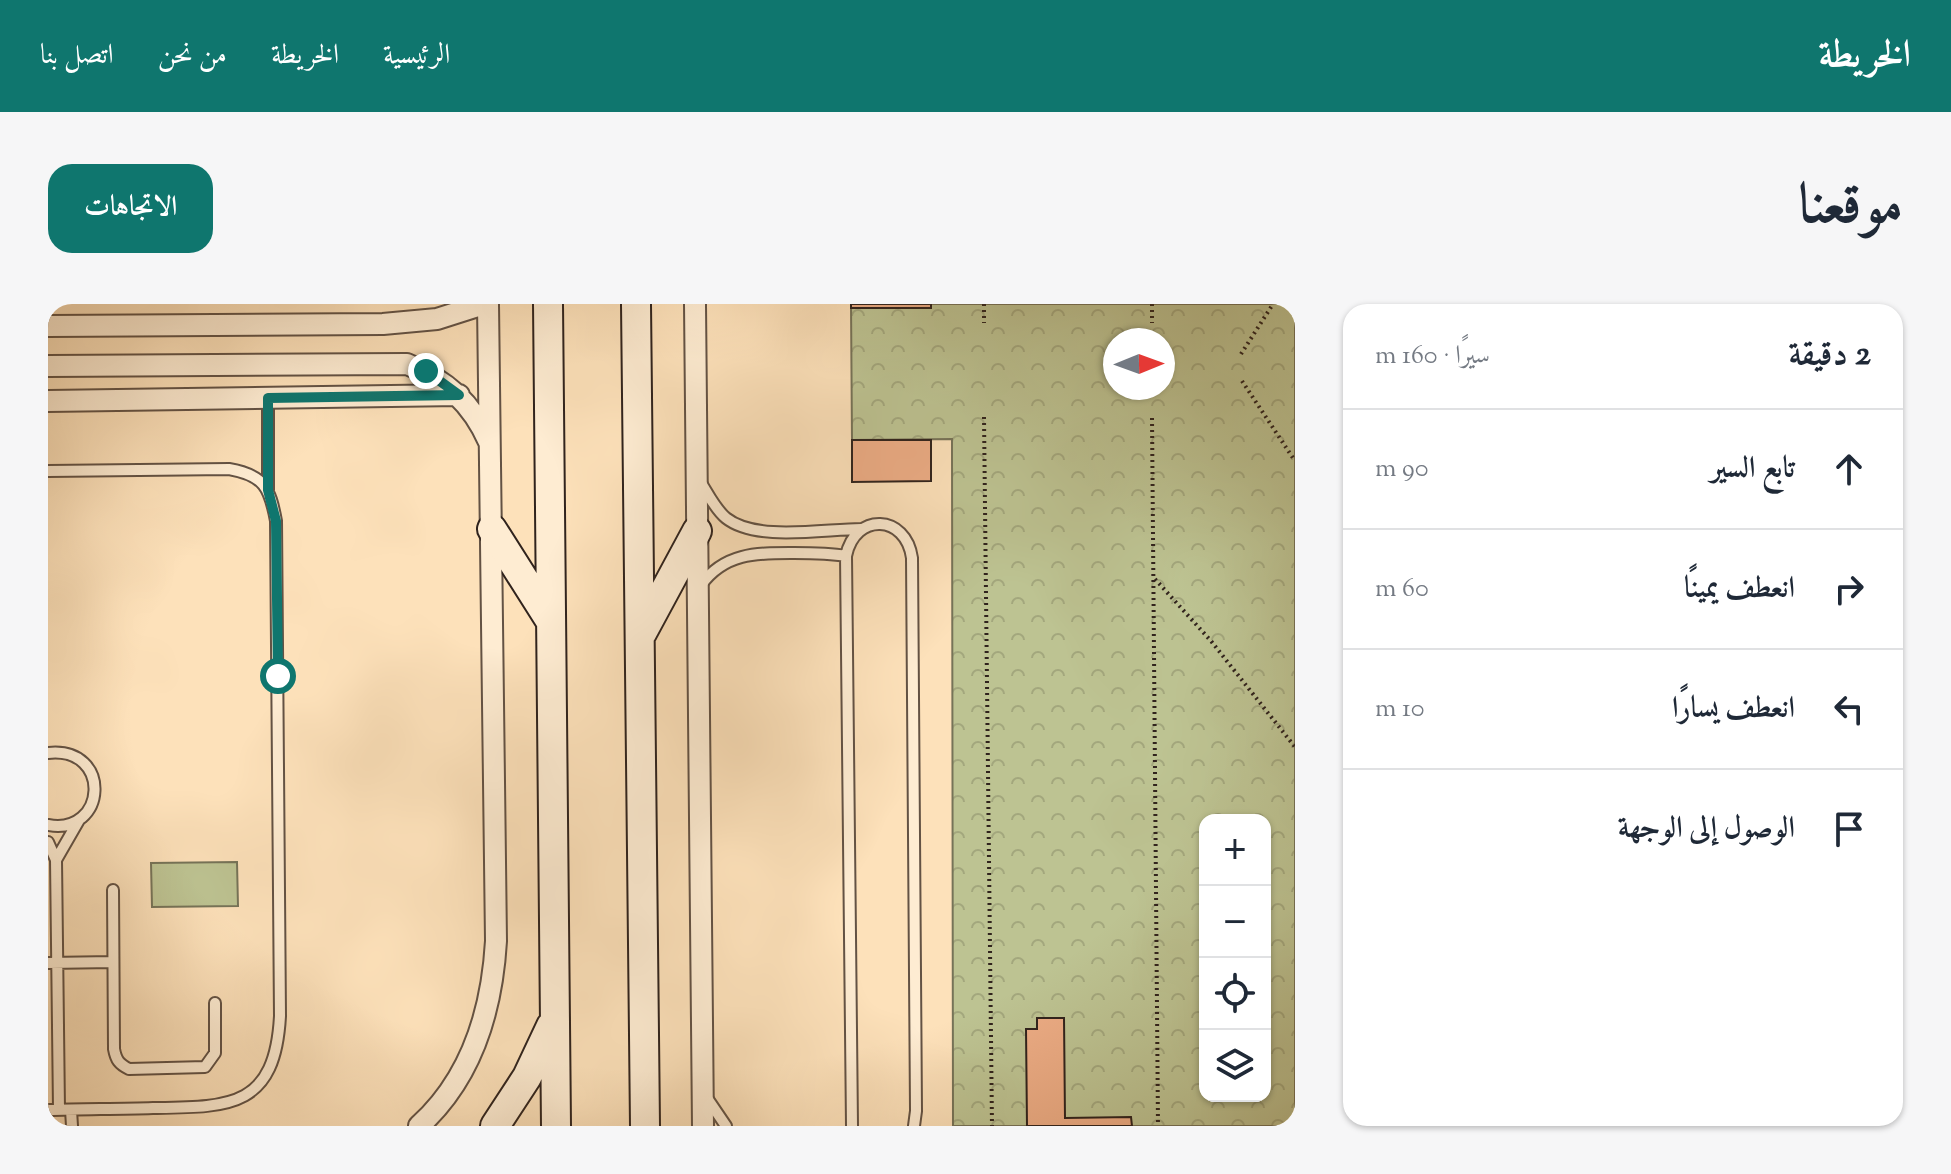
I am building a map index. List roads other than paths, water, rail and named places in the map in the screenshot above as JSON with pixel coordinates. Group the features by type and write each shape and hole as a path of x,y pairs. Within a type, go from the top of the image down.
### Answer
{"main road":[{"path":"548,304 556,1126"},
{"path":"636,304 645,1126"},
{"path":"492,529 551,622"},
{"path":"640,637 697,531"},
{"path":"495,1126 527,1077 555,1018"}],"street":[{"path":"48,326 383,324 437,319 486,304 492,529 496,941 493,980 485,1018 471,1054 452,1088 419,1126"},
{"path":"695,304 703,1126"},
{"path":"48,366 407,364 434,377 459,395 472,410 491,447"},
{"path":"48,401 459,395"}],"lane":[{"path":"48,753 71,754 89,768 95,790 93,801 66,839 56,860 53,1110 224,1105 249,1094 261,1082 275,1059 280,1016 276,537 275,512 268,490 268,398"},
{"path":"48,471 229,469 254,475 268,490"},
{"path":"697,477 718,510 747,529 768,532 861,529 884,524 895,528 910,546 914,1126"},
{"path":"852,1126 846,556 848,545 861,529"},
{"path":"697,589 717,568 744,555 831,553 846,556"},
{"path":"48,825 65,826 80,819"},
{"path":"48,842 56,860"},
{"path":"113,890 114,1049 115,1058 121,1065 129,1069 200,1069 210,1064 215,1053 215,1003"},
{"path":"53,962 113,962"},
{"path":"703,1092 726,1126"},
{"path":"71,1110 72,1126"}]}
